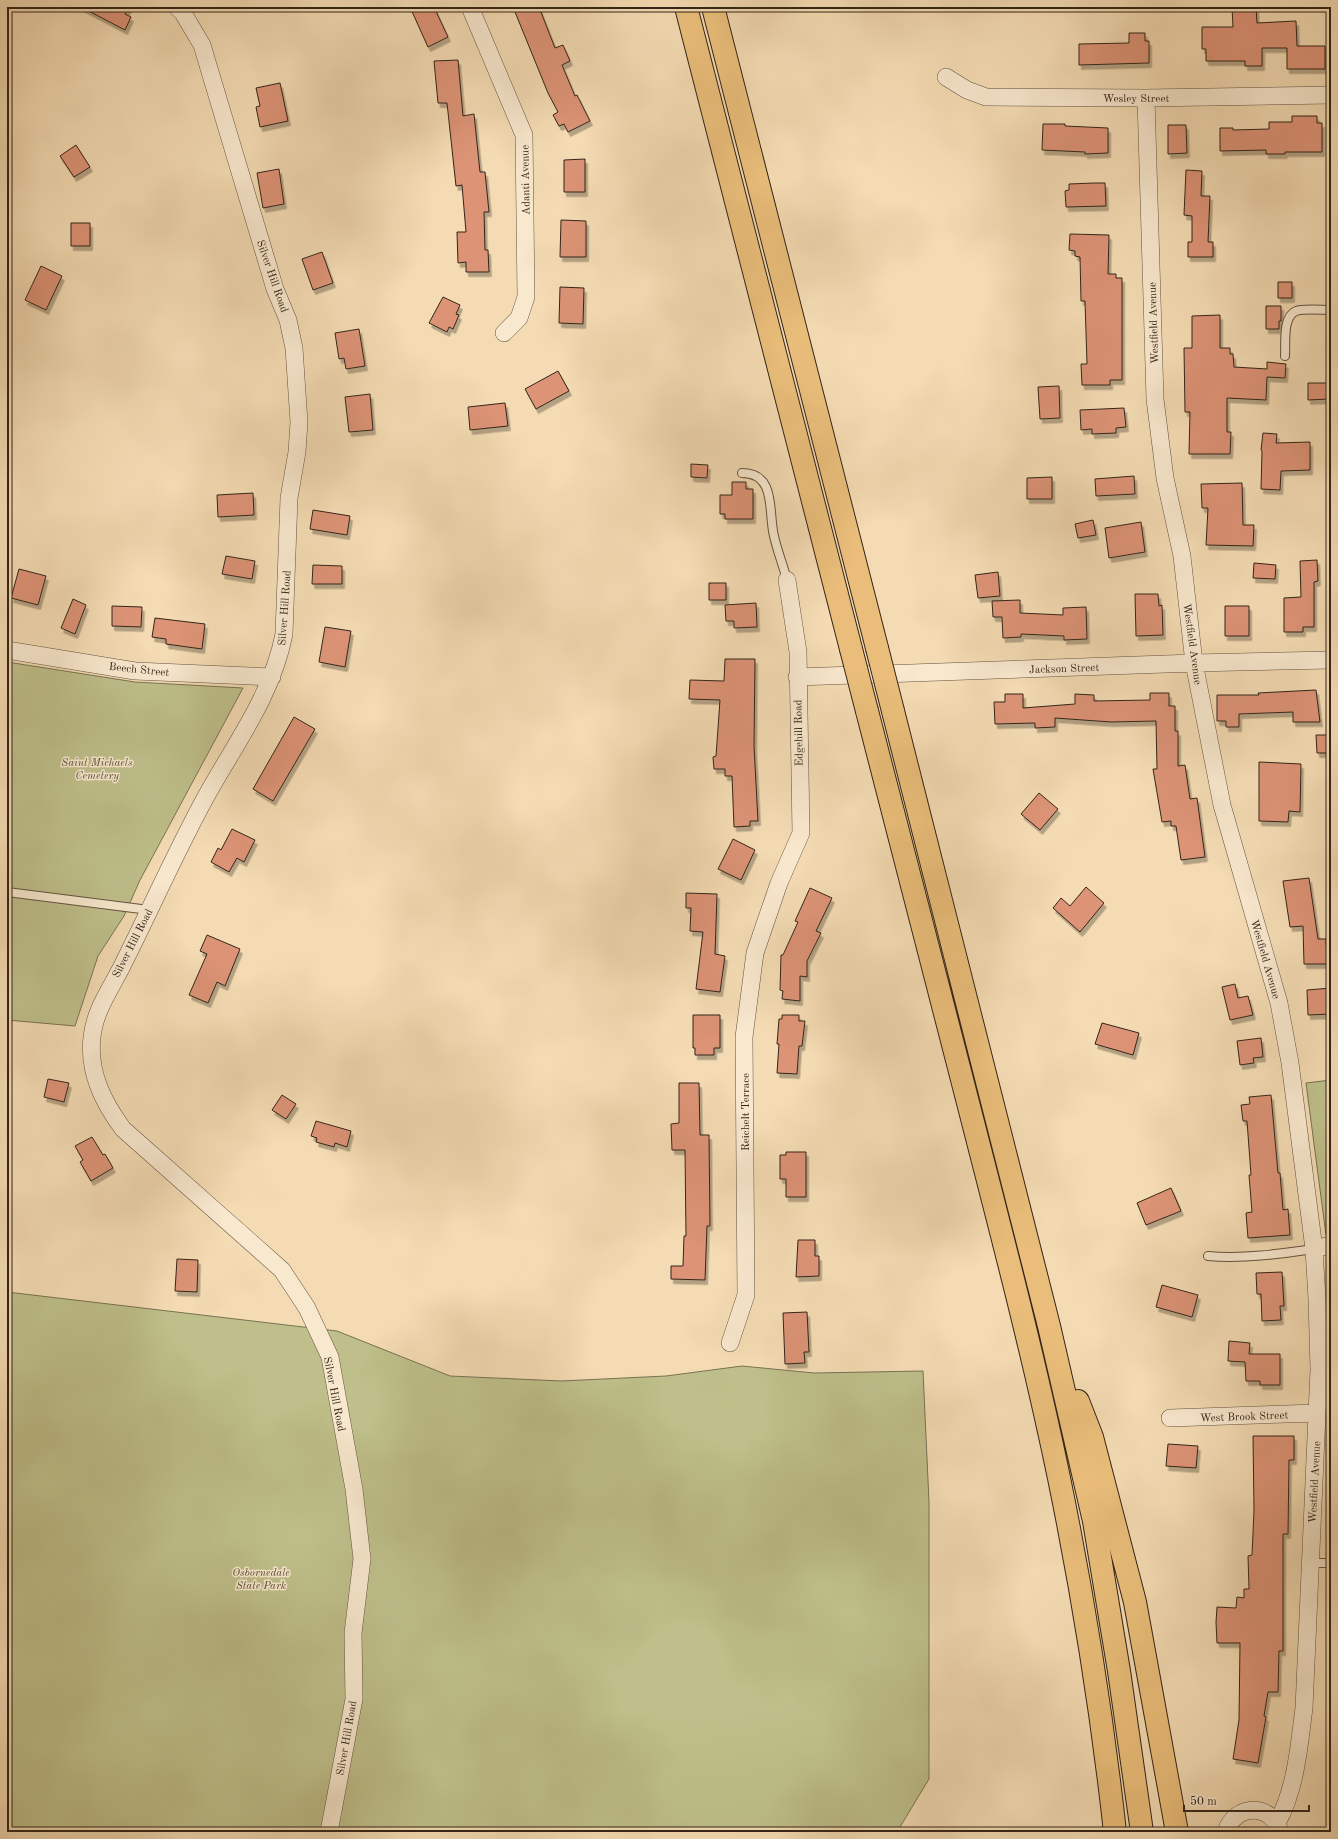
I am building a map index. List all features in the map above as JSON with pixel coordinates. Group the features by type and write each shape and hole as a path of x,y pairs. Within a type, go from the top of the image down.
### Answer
{"highway":[{"path":"686,7 997,1214 1031,1352 1059,1480 1084,1618 1110,1782 1115,1832"},
{"path":"713,7 1049,1326 1094,1521 1119,1671 1142,1832"},
{"path":"1049,1326 1092,1437 1135,1602 1177,1832"}],"street":[{"name":"Silver Hill Road","path":"177,7 183,13 202,45 275,289 288,320 294,348 299,414 298,437 289,498 284,634 280,655 272,677 246,729 224,764 202,804 149,910 125,962 106,994 94,1020 91,1039 92,1061 97,1084 108,1109 123,1129 282,1270 307,1308 330,1357 354,1489 362,1559 353,1633 354,1700 330,1832"},
{"name":"Adanti Avenue","path":"470,7 524,135 526,297 519,318 504,333"},
{"name":"Wesley Street","path":"946,77 967,90 986,97 1146,98 1331,95"},
{"name":"Westfield Avenue","path":"1146,98 1155,399 1166,478 1182,556 1194,663 1222,805 1279,1003 1290,1063 1314,1248 1319,1368 1304,1708 1298,1752 1288,1798 1279,1828"},
{"name":"Edgehill Road","path":"779,883 801,833 797,677 798,652 787,580"},
{"name":"Beech Street","path":"7,650 135,671 272,677"},
{"name":"Jackson Street","path":"797,677 1194,663 1331,660"},
{"name":"Reichelt Terrace","path":"730,1343 746,1295 744,1037 755,953 779,883"},
{"path":"1314,1248 1331,1245"},
{"name":"West Brook Street","path":"1170,1418 1317,1413"},
{"name":"Westfield Avenue","path":"1226,1832 1233,1818 1248,1810 1260,1811 1270,1815 1279,1828"}],"lane":[{"path":"1285,356 1287,322 1290,315 1296,311 1331,310"},
{"path":"742,472 753,472 760,477 765,486 771,502 774,535 787,580"},
{"path":"7,892 149,910"},
{"path":"1208,1256 1229,1258 1280,1254 1314,1248"},
{"path":"1310,1563 1331,1563"}],"green space":[{"name":"Saint Michaels Cemetery","path":"7,662 135,682 243,688 140,880 124,916 98,956 75,1026 7,1020"},
{"path":"1331,1080 1331,1234 1326,1235 1306,1083"},
{"name":"Osbornedale State Park","path":"7,1292 337,1331 450,1376 561,1381 666,1376 742,1366 814,1373 923,1371 929,1502 929,1779 897,1832 7,1832"}],"building":[{"path":"81,7 129,7 125,14 131,17 125,30"},
{"path":"410,7 434,7 448,37 428,47"},
{"path":"513,7 539,7 555,48 563,45 570,61 562,65 575,96 577,95 590,121 568,132 564,124 559,126 553,115 558,112 548,93"},
{"path":"1232,7 1256,7 1257,23 1296,21 1297,46 1325,46 1325,69 1287,69 1287,48 1262,48 1262,66 1245,66 1245,61 1206,61 1206,49 1202,49 1202,27 1233,27"},
{"path":"1129,33 1145,33 1145,41 1149,41 1149,63 1079,65 1079,44 1129,43"},
{"path":"458,60 463,116 474,114 480,172 485,172 489,212 484,212 485,250 488,250 489,272 466,272 466,262 458,263 457,232 466,232 462,185 456,186 447,103 438,103 434,61"},
{"path":"280,83 288,121 260,127 256,107 260,106 256,88"},
{"path":"1292,116 1317,116 1317,123 1322,123 1322,152 1285,152 1285,154 1266,154 1266,150 1220,151 1220,128 1233,128 1233,130 1269,129 1269,122 1292,122"},
{"path":"1043,124 1065,124 1065,126 1108,128 1108,153 1085,154 1085,152 1042,150"},
{"path":"1168,125 1186,125 1187,153 1168,154"},
{"path":"76,145 90,167 74,177 60,156"},
{"path":"585,159 585,192 564,192 564,160"},
{"path":"279,169 284,204 263,208 257,173"},
{"path":"1186,170 1202,171 1201,196 1210,196 1208,242 1213,242 1213,257 1188,257 1188,242 1192,242 1192,216 1184,215"},
{"path":"1105,183 1106,206 1066,207 1065,191 1069,190 1069,184"},
{"path":"561,220 586,221 586,257 560,257"},
{"path":"71,223 90,223 90,246 71,246"},
{"path":"1070,234 1109,235 1108,274 1116,274 1116,278 1122,278 1122,380 1110,380 1110,385 1082,385 1081,364 1087,364 1085,301 1081,301 1080,257 1075,256 1075,251 1069,250"},
{"path":"322,252 333,283 313,290 302,259"},
{"path":"41,266 62,276 46,310 25,300"},
{"path":"1278,282 1292,282 1292,298 1278,298"},
{"path":"560,287 584,288 583,324 559,323"},
{"path":"443,297 460,305 456,314 459,315 453,329 449,327 447,332 429,323"},
{"path":"1266,306 1281,306 1281,321 1279,321 1279,329 1266,329"},
{"path":"1220,315 1220,348 1230,348 1230,354 1233,354 1234,367 1267,369 1267,362 1286,364 1285,378 1267,377 1266,400 1227,398 1227,432 1231,432 1230,454 1189,454 1190,412 1185,412 1184,348 1192,348 1192,316"},
{"path":"359,329 365,366 346,369 344,358 339,359 335,333"},
{"path":"558,371 569,391 536,409 525,389"},
{"path":"1308,383 1329,383 1329,399 1308,400"},
{"path":"1059,386 1060,418 1040,419 1038,387"},
{"path":"370,394 373,430 349,432 345,397"},
{"path":"505,403 508,426 470,430 468,407"},
{"path":"1124,408 1126,427 1116,428 1116,433 1092,434 1092,429 1081,430 1080,410"},
{"path":"1263,433 1277,434 1276,443 1310,442 1310,470 1281,471 1280,490 1261,489 1261,450"},
{"path":"691,464 708,465 707,478 691,477"},
{"path":"1134,476 1135,494 1096,496 1095,479"},
{"path":"1052,477 1052,499 1027,499 1027,478"},
{"path":"732,482 746,482 746,489 753,489 753,519 725,519 725,514 720,514 720,495 732,495"},
{"path":"1242,483 1243,525 1254,525 1253,546 1206,545 1208,508 1202,508 1201,484"},
{"path":"253,493 254,515 218,517 217,495"},
{"path":"313,510 350,516 347,535 310,529"},
{"path":"1093,520 1096,535 1078,538 1075,524"},
{"path":"1141,522 1145,552 1109,558 1105,528"},
{"path":"226,556 255,561 252,579 222,574"},
{"path":"1317,560 1318,581 1314,582 1314,627 1303,627 1303,632 1284,632 1284,598 1301,597 1300,561"},
{"path":"1254,563 1276,565 1275,579 1253,578"},
{"path":"313,565 342,566 342,584 312,584"},
{"path":"19,569 46,576 38,605 11,598"},
{"path":"998,572 1000,596 978,598 975,575"},
{"path":"709,583 726,583 726,600 709,600"},
{"path":"1135,594 1158,594 1159,606 1162,605 1163,635 1136,636"},
{"path":"73,599 86,605 75,634 61,628"},
{"path":"1020,600 1020,613 1063,615 1063,608 1086,607 1087,639 1064,640 1064,636 1021,634 1021,637 1003,638 1002,617 993,617 992,601"},
{"path":"756,603 757,627 734,628 734,621 726,621 725,605"},
{"path":"112,606 142,607 141,627 112,626"},
{"path":"1225,606 1249,606 1249,636 1225,636"},
{"path":"155,618 205,624 202,649 166,644 166,639 152,637"},
{"path":"325,627 351,631 345,667 319,662"},
{"path":"725,659 755,659 754,746 758,821 750,821 750,826 734,827 732,776 725,776 725,769 714,769 713,757 716,756 720,700 689,699 690,680 724,681"},
{"path":"1316,690 1320,722 1293,722 1293,712 1239,714 1239,727 1226,727 1226,721 1217,721 1217,695 1259,695 1258,693"},
{"path":"1150,693 1169,693 1169,706 1175,706 1175,731 1178,731 1178,766 1185,765 1190,799 1197,798 1205,857 1181,860 1176,826 1171,826 1171,821 1162,822 1153,769 1157,769 1156,721 1111,722 1055,718 1055,727 1035,728 1035,723 995,724 994,702 1005,702 1005,694 1023,694 1023,708 1075,704 1075,694 1094,695 1094,701 1150,700"},
{"path":"294,717 315,729 273,801 253,789"},
{"path":"1316,735 1331,735 1331,753 1317,753"},
{"path":"1259,762 1301,764 1300,812 1289,811 1288,822 1259,821"},
{"path":"1039,793 1058,809 1040,830 1021,814"},
{"path":"232,829 255,840 244,862 237,858 229,872 211,862 218,848 221,850"},
{"path":"733,839 755,850 741,880 718,869"},
{"path":"1309,878 1318,939 1326,939 1327,964 1304,964 1303,926 1290,927 1283,881"},
{"path":"1086,887 1104,903 1080,932 1053,908 1061,898 1070,906"},
{"path":"810,888 832,898 816,931 821,933 807,961 807,977 800,976 800,1001 782,999 783,991 780,990 781,955 783,955 798,922 795,921"},
{"path":"686,893 717,894 715,954 725,956 720,992 696,989 703,932 690,931 691,908 686,908"},
{"path":"207,935 240,949 225,986 217,982 208,1003 189,995 207,954 200,951"},
{"path":"1235,984 1238,998 1248,996 1253,1015 1230,1020 1222,987"},
{"path":"1331,988 1331,1014 1308,1015 1307,990"},
{"path":"693,1015 720,1015 720,1048 714,1048 714,1055 695,1055 695,1048 693,1048"},
{"path":"782,1015 799,1015 799,1021 805,1021 802,1046 799,1046 797,1074 777,1073 779,1019 782,1019"},
{"path":"1102,1023 1139,1033 1133,1055 1095,1044"},
{"path":"1261,1038 1263,1057 1253,1058 1254,1063 1240,1065 1237,1041"},
{"path":"48,1079 69,1083 64,1102 44,1097"},
{"path":"679,1083 699,1083 700,1135 709,1135 710,1226 707,1226 705,1280 671,1279 671,1266 683,1266 684,1236 686,1236 685,1150 672,1150 671,1124 679,1123"},
{"path":"282,1095 296,1104 286,1119 272,1110"},
{"path":"1271,1095 1283,1210 1288,1209 1290,1235 1248,1238 1246,1213 1252,1212 1249,1175 1251,1175 1247,1121 1243,1121 1241,1105 1250,1104 1249,1097"},
{"path":"316,1121 351,1131 347,1147 335,1143 334,1147 316,1142 317,1138 311,1136"},
{"path":"92,1137 103,1155 105,1154 113,1168 91,1181 80,1162 83,1160 75,1146"},
{"path":"786,1152 806,1152 806,1197 786,1197 786,1179 780,1179 780,1155 786,1155"},
{"path":"1171,1188 1181,1211 1146,1225 1137,1203"},
{"path":"798,1240 815,1240 815,1256 819,1256 819,1276 796,1277"},
{"path":"177,1259 198,1260 197,1292 175,1291"},
{"path":"1282,1272 1284,1306 1280,1306 1281,1320 1262,1321 1261,1294 1257,1294 1256,1273"},
{"path":"1162,1285 1198,1295 1192,1317 1156,1307"},
{"path":"807,1312 809,1352 804,1352 805,1363 785,1364 783,1313"},
{"path":"1229,1341 1250,1343 1249,1354 1280,1354 1280,1385 1260,1385 1260,1381 1246,1381 1245,1362 1228,1361"},
{"path":"1253,1436 1294,1436 1294,1460 1289,1460 1288,1534 1283,1534 1283,1651 1279,1651 1278,1692 1268,1692 1264,1716 1266,1717 1258,1763 1233,1759 1239,1720 1240,1643 1217,1643 1216,1622 1217,1607 1236,1608 1237,1597 1244,1598 1244,1589 1249,1589 1248,1556 1252,1555 1254,1511"},
{"path":"1168,1444 1198,1446 1196,1468 1166,1466"}]}
